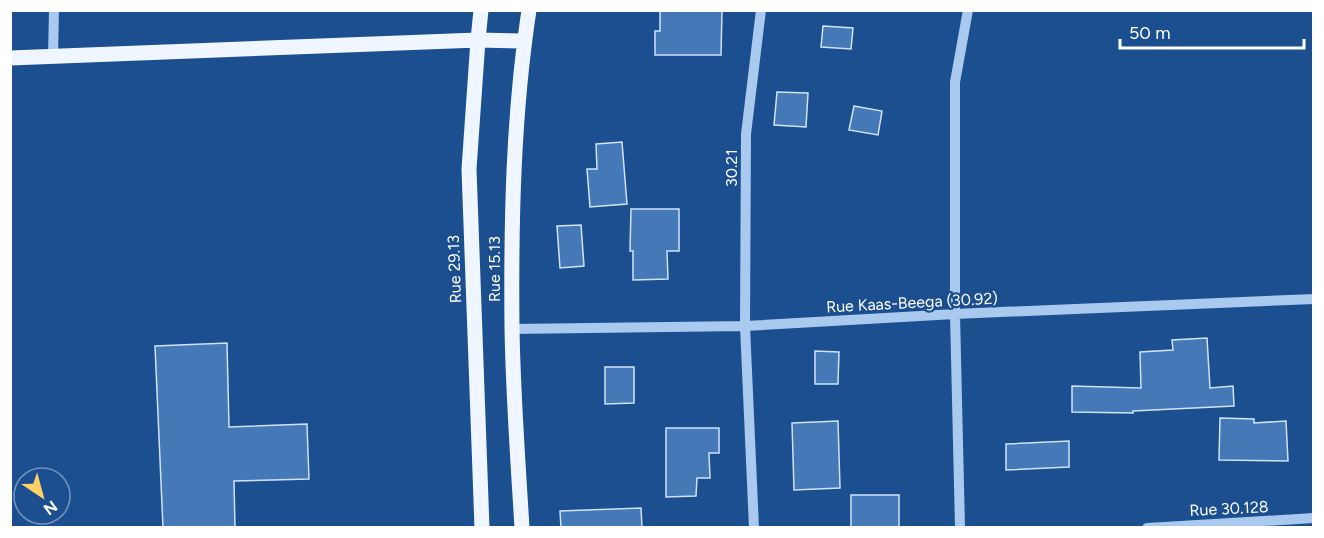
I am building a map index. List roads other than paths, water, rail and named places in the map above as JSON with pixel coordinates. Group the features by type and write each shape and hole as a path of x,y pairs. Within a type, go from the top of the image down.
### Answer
{"main road":[{"name":"Rue 29.13","path":"482,10 469,169 483,528"},
{"name":"Rue 15.13","path":"522,528 512,329 513,180 524,41 529,10"},
{"path":"10,58 478,40 524,41"}],"street":[{"path":"53,56 54,10"},
{"name":"30.21","path":"754,528 745,326 746,134 761,10"},
{"path":"960,528 955,314 955,82 969,10"},
{"name":"Rue Kaas-Beega (30.92)","path":"512,329 745,326 955,314 1314,299"},
{"name":"Rue 30.128","path":"1147,528 1314,518"}]}
